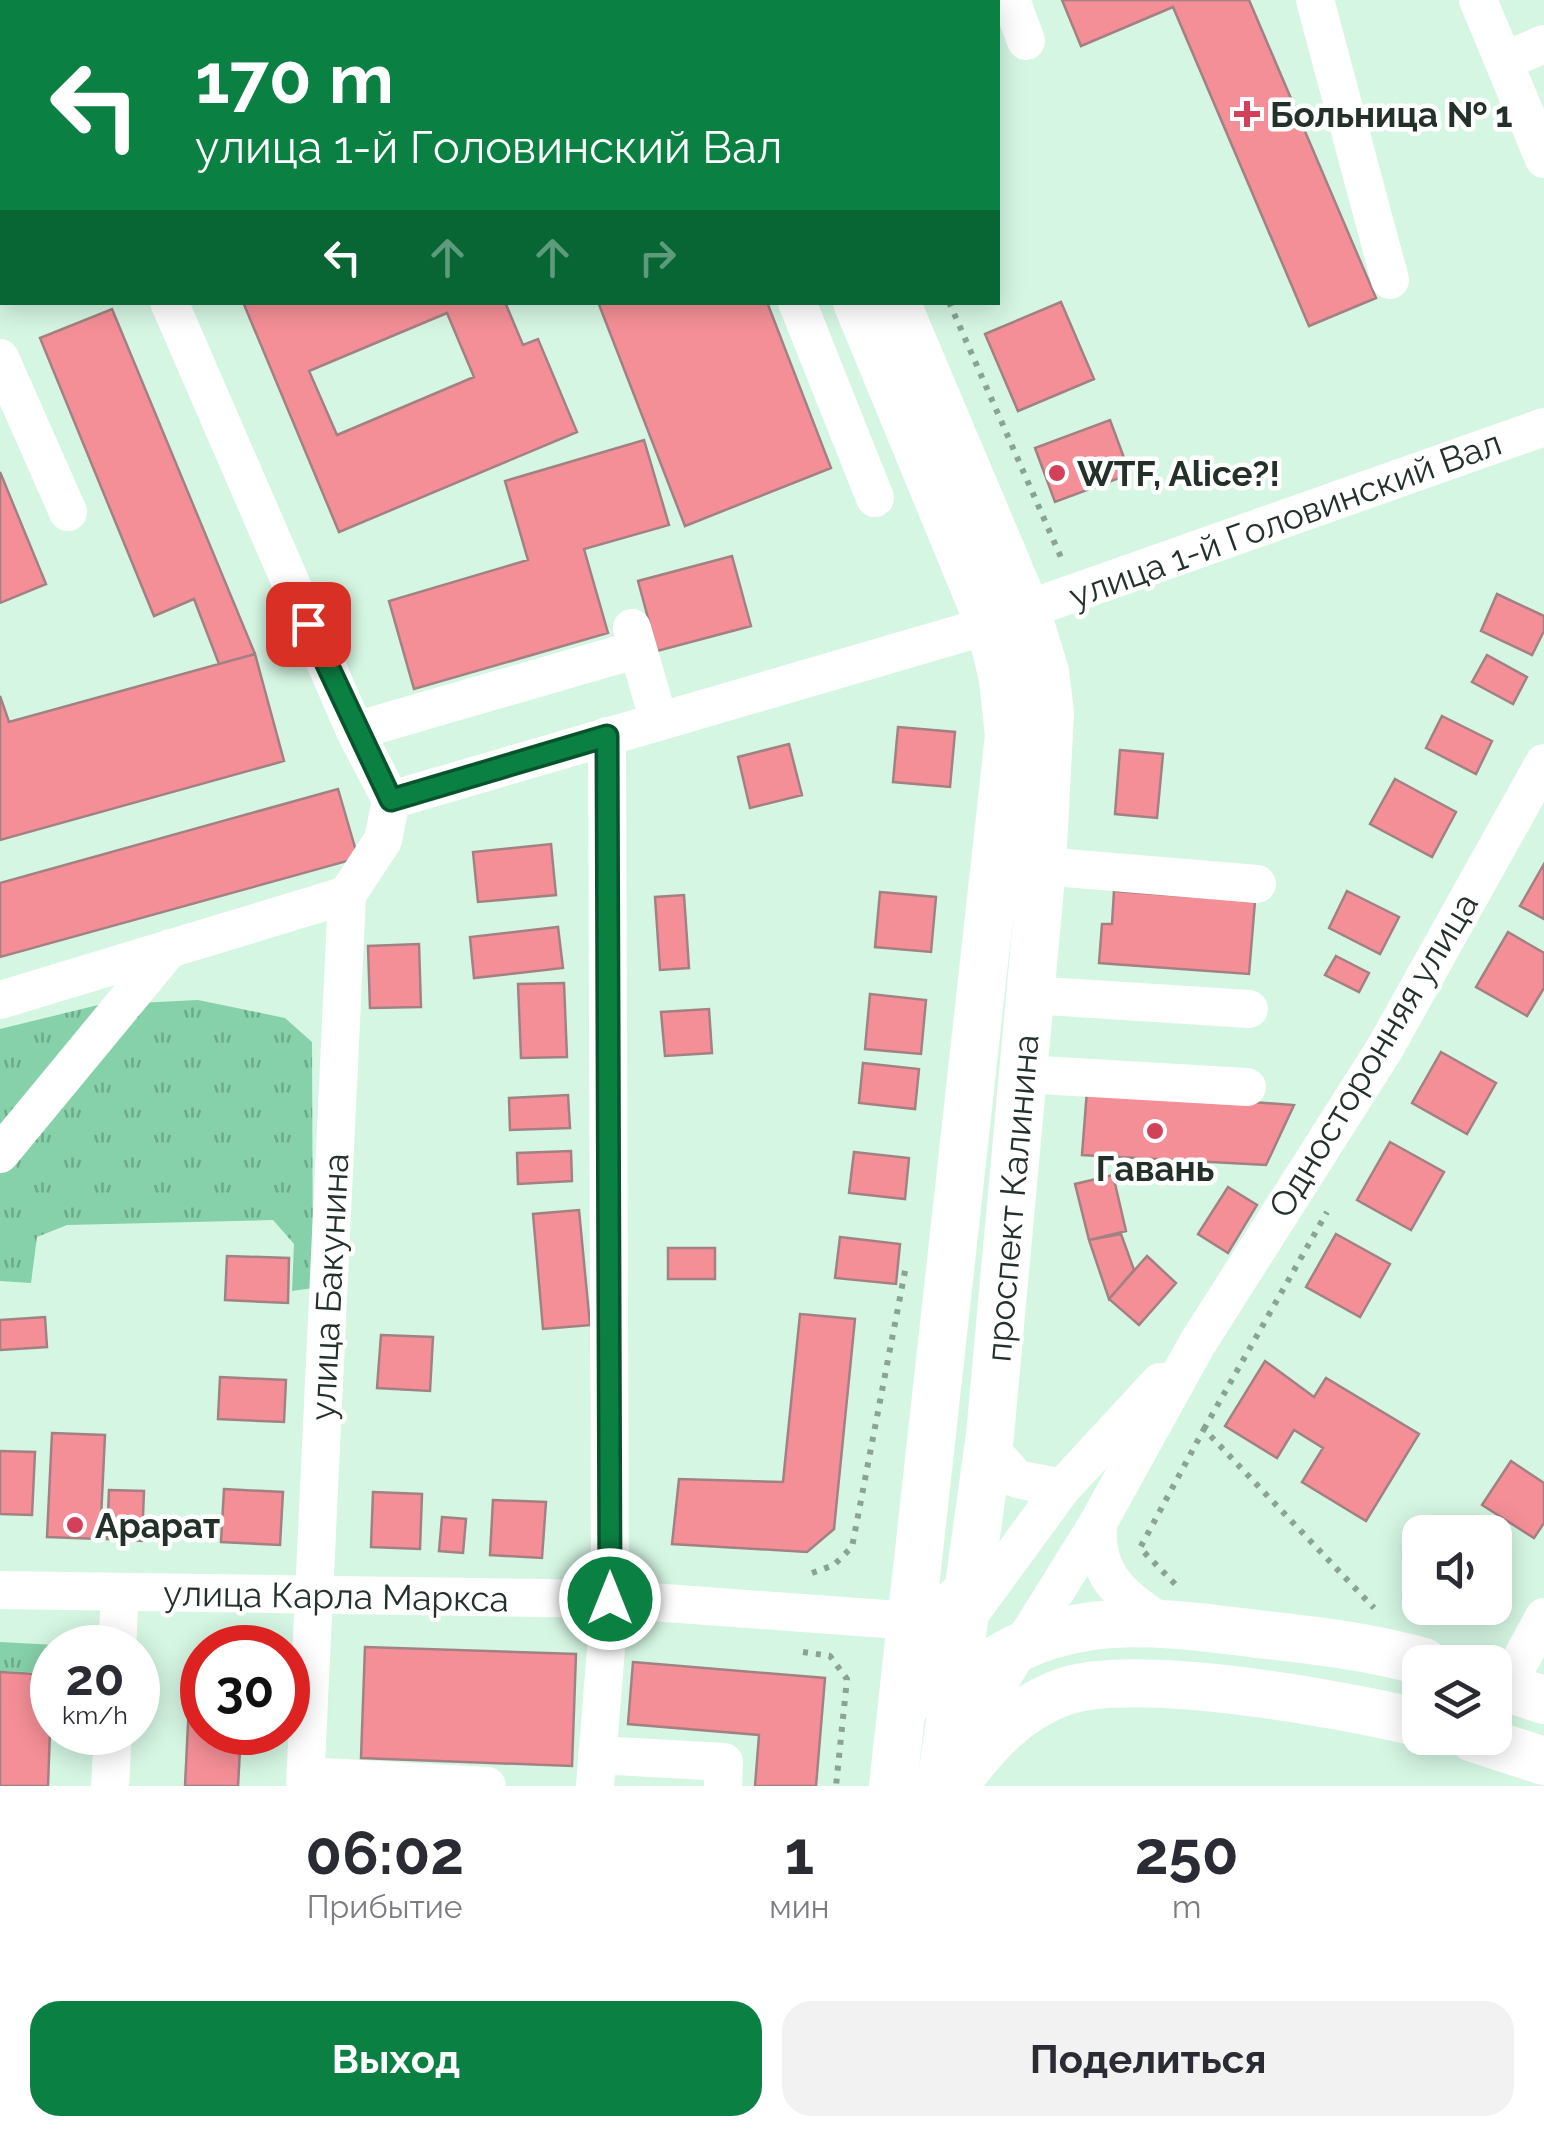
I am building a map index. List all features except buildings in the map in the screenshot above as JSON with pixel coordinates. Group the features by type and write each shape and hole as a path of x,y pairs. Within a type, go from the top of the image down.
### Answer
{"main road":[{"path":"859,305 932,478 1008,617"},
{"path":"897,305 1008,617"},
{"name":"проспект Калинина","path":"946,1782 955,1627 988,1448 1042,866 1050,713 1045,672 1008,617"},
{"name":"проспект Калинина","path":"896,1768 955,1627 921,1526 1008,774 1008,617"},
{"path":"955,1627 980,1670 1020,1647 1088,1624 1159,1621 1352,1646 1402,1657"},
{"path":"955,1627 1020,1647 1066,1671 1122,1682 1342,1704 1402,1719"},
{"path":"896,1768 921,1732 955,1627"},
{"path":"946,1782 1038,1703 1079,1686 1122,1682"},
{"path":"1512,1751 1544,1761"}],"street":[{"path":"1011,0 1026,42"},
{"path":"1315,0 1390,280"},
{"path":"1478,0 1544,159"},
{"path":"1504,61 1544,44"},
{"path":"0,1000 347,894 383,840 391,800 355,731 169,305"},
{"path":"797,305 865,502 932,478"},
{"path":"0,358 68,512"},
{"name":"улица 1-й Головинский Вал","path":"391,800 1008,617 1544,427"},
{"path":"355,731 635,638 659,722"},
{"path":"607,736 610,1599 596,1770 724,1762 723,1786"},
{"name":"Односторонняя улица","path":"946,1782 1020,1647 1098,1523 1196,1344 1385,1048 1544,763"},
{"path":"1042,866 1258,884"},
{"name":"улица Бакунина","path":"305,1781 347,894"},
{"path":"0,1154 170,948"},
{"path":"1030,995 1249,1009"},
{"path":"1023,1074 1246,1087"},
{"name":"Односторонняя улица","path":"955,1627 1062,1488 1196,1344"},
{"path":"988,1448 1017,1478 1062,1488"},
{"path":"1098,1523 1097,1547 1103,1570 1121,1592 1159,1621"},
{"name":"улица Карла Маркса","path":"0,1590 610,1599 955,1627"},
{"path":"118,1625 120,1594"},
{"path":"1515,1690 1544,1617"},
{"path":"110,1786 112,1755"},
{"path":"305,1781 487,1786"}],"path":[{"path":"812,1573 834,1565 852,1547 910,1249"},
{"path":"1140,1548 1204,1429 1382,1616"},
{"path":"803,1652 830,1656 847,1679 836,1786"}],"green space":[{"path":"198,1000 285,1018 312,1042 313,1288 292,1291 294,1244 273,1220 67,1225 37,1237 31,1283 0,1281 0,1029 98,1005"},
{"path":"0,1642 30,1644 30,1672 0,1671"}],"place":[{"name":"Больница № 1","path":"1247,114"},
{"name":"WTF, Alice?!","path":"1057,473"},
{"name":"Гавань","path":"1155,1131"},
{"name":"Арарат","path":"75,1525"}],"route":[{"path":"308,624 355,731 391,800 607,736 610,1599"}]}
